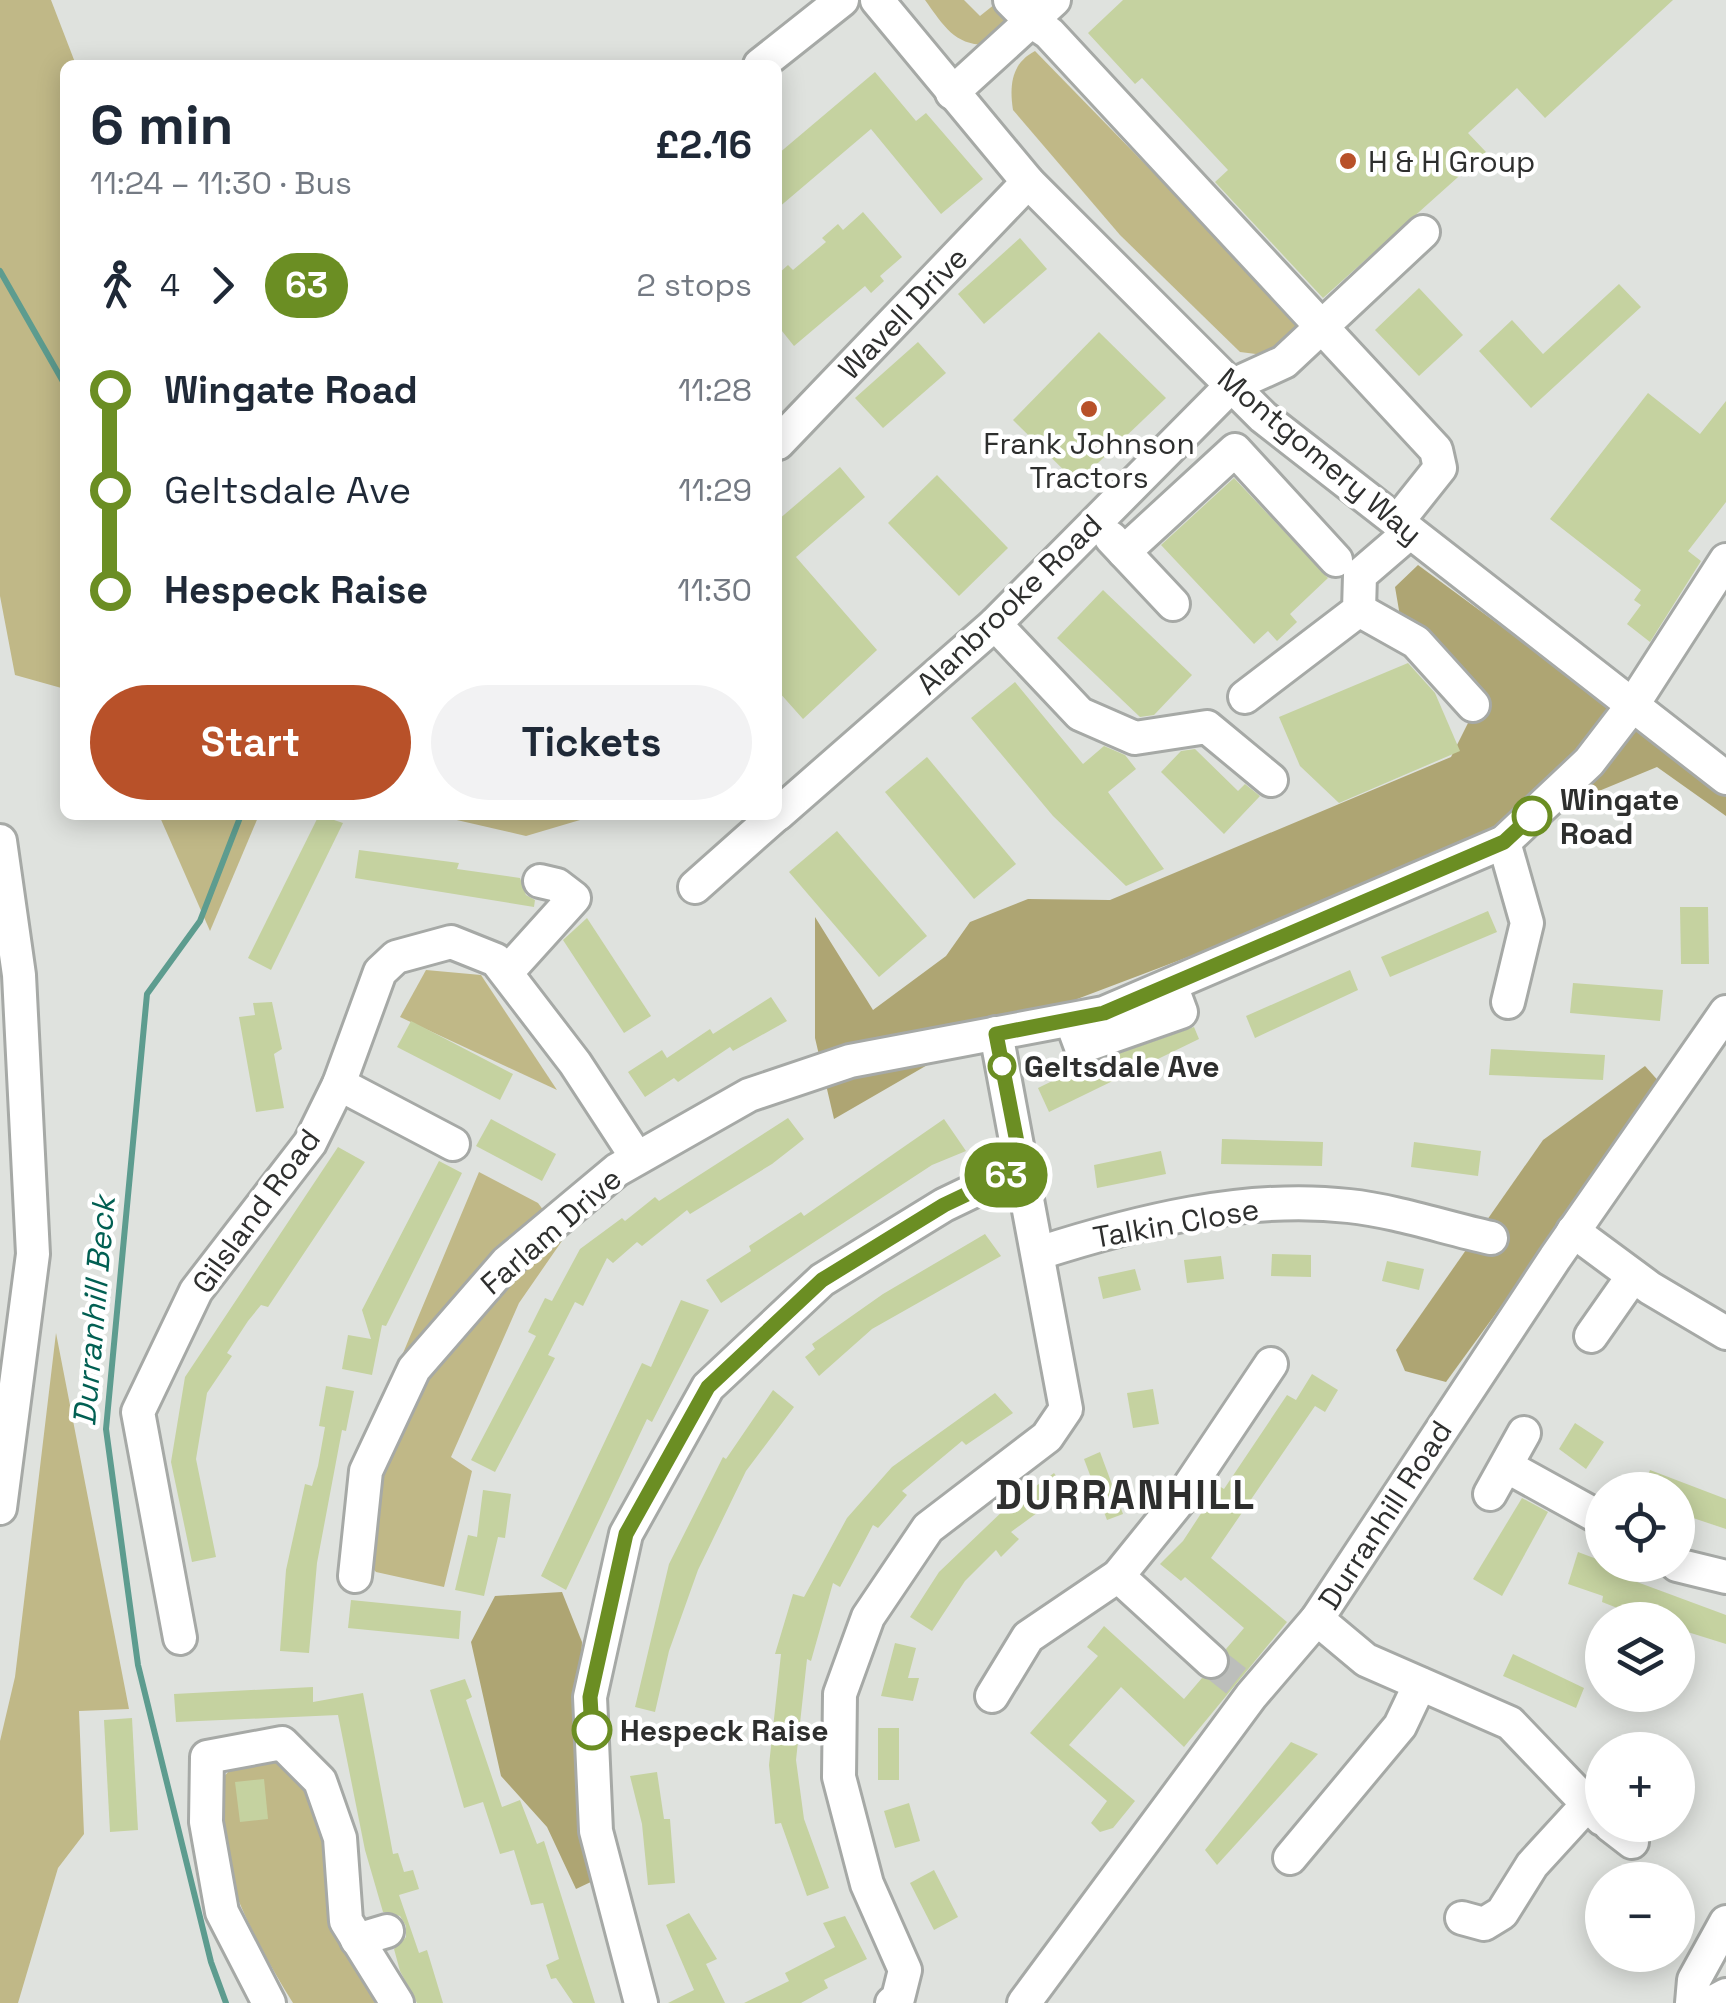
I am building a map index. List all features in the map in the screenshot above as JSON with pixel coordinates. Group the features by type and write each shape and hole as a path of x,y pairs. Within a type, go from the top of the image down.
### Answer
{"street":[{"path":"766,60 842,0"},
{"name":"Montgomery Way","path":"876,0 1028,182 1263,417 1726,778"},
{"path":"952,92 1032,7 1048,33 1436,450 1440,468 1403,527 1360,575 1359,610"},
{"name":"Wavell Drive","path":"782,439 1028,182"},
{"path":"1231,386 1284,362 1423,232"},
{"name":"Alanbrooke Road","path":"782,810 995,624 1231,386"},
{"path":"1124,552 1236,450 1336,560"},
{"path":"1096,522 1173,604"},
{"path":"637,1158 749,1095 850,1061 1104,1013 1504,842 1589,762 1632,706 1726,560"},
{"path":"1244,697 1359,610"},
{"path":"1359,610 1416,642 1473,705"},
{"path":"995,624 1080,714 1134,738 1207,727 1270,780"},
{"name":"Alanbrooke Road","path":"694,886 770,820"},
{"path":"0,841 19,975 33,1254 0,1508"},
{"path":"1504,842 1527,923 1508,1002"},
{"path":"508,971 583,904 557,885 540,880"},
{"name":"Gilsland Road","path":"180,1638 138,1412 196,1291 310,1143 339,1084 380,972 396,957 450,942 483,952 508,971 637,1158"},
{"name":"Durranhill Road","path":"1035,1998 1246,1690 1316,1620 1574,1232 1726,1012"},
{"path":"892,2003 903,1985 904,1970 867,1884 839,1777 840,1694 868,1617 928,1528 1047,1437 1066,1409 996,1034"},
{"path":"339,1084 453,1144"},
{"name":"Farlam Drive","path":"356,1576 366,1472 414,1368 507,1262 616,1170 637,1158"},
{"path":"640,2003 596,1831 590,1697 626,1534 708,1387 822,1280 944,1205 1022,1168"},
{"name":"Talkin Close","path":"1039,1253 1103,1232 1242,1206 1348,1206 1491,1238"},
{"path":"1574,1232 1633,1276 1726,1333"},
{"path":"1591,1336 1633,1276"},
{"path":"992,1696 1028,1637 1118,1576 1182,1497 1271,1364"},
{"path":"1524,1433 1499,1481 1585,1513"},
{"path":"1695,1569 1726,1577"},
{"path":"1118,1576 1212,1660"},
{"path":"1316,1620 1366,1660 1510,1723 1585,1800"},
{"path":"1290,1858 1400,1726 1420,1684"},
{"path":"269,2003 222,1912 206,1822 207,1757 282,1743 320,1782 340,1838 346,1922 390,1930 396,2003"},
{"path":"1462,1918 1484,1924 1502,1913 1532,1865 1585,1836"},
{"path":"1692,2003 1694,1980 1726,1922"},
{"path":"1711,2003 1726,1995"}],"shaded area":[{"path":"0,0 51,0 74,60 60,60 60,688 15,675 0,596"},
{"path":"925,0 964,0 980,16 1000,0 1011,16 996,44 971,43 946,28"},
{"path":"1035,51 1301,324 1292,344 1264,355 1240,352 1120,235 1013,110 1014,75 1021,62"},
{"path":"1418,565 1726,792 1726,816 1657,767 1302,914 974,1038 834,1119 815,1038 815,917 873,1010 946,956 970,922 1028,899 1110,900 1451,757 1483,693 1401,622 1395,587"},
{"path":"161,820 257,820 210,931"},
{"path":"457,820 580,820 526,836"},
{"path":"426,970 481,975 557,1090 400,1017"},
{"path":"1645,1066 1662,1085 1446,1382 1405,1371 1396,1350 1543,1140"},
{"path":"479,1172 538,1203 564,1238 519,1303 451,1457 472,1471 444,1587 376,1572 368,1563 380,1436 401,1358"},
{"path":"56,1333 129,1709 79,1711 84,1834 58,1868 18,2003 0,2003 0,1741 15,1677"},
{"path":"562,1592 582,1642 576,1765 595,1880 576,1889 547,1827 501,1776 471,1642 495,1596"},
{"path":"261,1755 310,1770 387,2003 293,2003 250,1926 225,1862 217,1831 216,1803 225,1775"}],"building":[{"name":"H & H Group","path":"1123,0 1673,0 1545,118 1517,88 1468,133 1486,152 1323,298 1215,182 1228,170 1142,78 1135,84 1088,33"},
{"path":"875,72 916,121 926,113 983,179 941,214 871,129 782,205 782,151"},
{"path":"863,212 902,257 880,276 884,281 871,293 865,286 794,346 782,331 782,270 788,265 793,270 826,242 822,238 838,224 843,230"},
{"path":"1020,238 1047,269 984,324 958,294"},
{"path":"1619,284 1641,307 1531,408 1479,351 1512,320 1543,354"},
{"path":"1419,288 1463,335 1419,376 1375,330"},
{"name":"Frank Johnson Tractors","path":"1099,332 1166,398 1077,483 1013,420"},
{"path":"918,342 946,373 883,428 855,398"},
{"path":"1648,393 1700,434 1726,401 1726,502 1688,551 1701,561 1650,642 1627,624 1641,605 1634,600 1641,590 1550,519"},
{"path":"840,467 865,497 796,557 877,650 803,719 782,695 782,517"},
{"path":"937,475 1008,548 959,596 888,523"},
{"path":"1234,478 1328,578 1290,614 1297,622 1277,641 1268,631 1254,644 1161,545"},
{"path":"1103,590 1192,675 1154,715 1140,717 1057,638"},
{"path":"1408,663 1435,693 1460,751 1339,803 1300,766 1279,717"},
{"path":"1015,682 1083,764 1104,746 1125,755 1136,769 1108,792 1164,869 1126,886 1053,816 971,718"},
{"path":"1195,749 1238,791 1245,784 1260,796 1224,834 1161,772 1181,751"},
{"path":"927,757 1016,864 974,899 885,792"},
{"path":"317,820 343,823 271,970 248,958"},
{"path":"837,831 927,936 879,977 789,872"},
{"path":"359,850 459,863 457,869 520,878 526,895 535,900 534,907 355,878"},
{"path":"1680,907 1708,907 1709,964 1681,964"},
{"path":"1488,911 1497,932 1390,977 1381,957"},
{"path":"587,918 651,1016 624,1033 563,940"},
{"path":"1350,970 1358,990 1255,1038 1246,1016"},
{"path":"1573,983 1663,990 1660,1021 1570,1013"},
{"path":"771,997 787,1021 733,1051 730,1047 678,1082 674,1078 645,1097 628,1072 662,1050 667,1058 710,1029 713,1034"},
{"path":"272,1002 282,1049 274,1054 284,1108 256,1112 239,1017 255,1015 253,1003"},
{"path":"411,1021 513,1074 500,1100 397,1047"},
{"path":"1194,1027 1199,1039 1049,1112 1038,1088 1083,1066"},
{"path":"1491,1049 1605,1055 1603,1080 1489,1075"},
{"path":"788,1118 804,1139 772,1164 690,1214 687,1210 642,1246 637,1242 613,1263 607,1258 583,1306 575,1302 548,1355 555,1358 495,1472 471,1460 536,1336 528,1332 545,1298 552,1301 580,1249 655,1197 659,1201"},
{"path":"491,1119 556,1154 542,1181 476,1146"},
{"path":"944,1119 966,1151 932,1165 721,1303 706,1280 751,1251 749,1246 801,1212 804,1216"},
{"path":"1222,1139 1323,1142 1322,1166 1221,1164"},
{"path":"1414,1142 1481,1151 1478,1176 1411,1167"},
{"path":"338,1147 365,1162 268,1307 261,1305 248,1321 227,1353 232,1356 207,1393 196,1459 216,1557 192,1562 171,1462 185,1377"},
{"path":"1161,1151 1166,1174 1097,1188 1094,1165"},
{"path":"439,1161 462,1173 386,1326 382,1325 372,1375 342,1369 348,1335 371,1339 362,1310"},
{"path":"985,1234 1001,1256 872,1329 819,1376 805,1357 815,1349 812,1344 883,1294"},
{"path":"1272,1254 1311,1255 1311,1277 1271,1276"},
{"path":"1221,1256 1224,1279 1187,1283 1184,1260"},
{"path":"1387,1261 1424,1269 1419,1290 1382,1281"},
{"path":"1135,1269 1141,1290 1103,1299 1098,1277"},
{"path":"681,1300 709,1310 652,1422 647,1419 566,1590 541,1576 642,1363 651,1367"},
{"path":"1312,1374 1338,1390 1325,1412 1315,1406 1211,1558 1287,1622 1184,1747 1121,1687 1069,1745 1135,1801 1113,1828 1100,1832 1091,1823 1107,1801 1030,1733 1098,1656 1087,1647 1104,1626 1184,1699 1202,1678 1216,1680 1226,1674 1231,1664 1226,1649 1244,1628 1185,1577 1181,1581 1160,1564 1183,1541 1219,1486 1224,1489 1287,1395 1296,1400"},
{"path":"326,1386 354,1391 346,1431 342,1430 317,1563 309,1653 280,1651 286,1570 305,1484 312,1486 318,1466 325,1427 319,1426"},
{"path":"1153,1389 1159,1424 1133,1428 1127,1393"},
{"path":"773,1390 794,1407 746,1471 698,1570 669,1651 655,1712 635,1707 669,1564 723,1457 726,1459"},
{"path":"995,1393 1013,1413 966,1445 962,1441 902,1491 907,1495 878,1528 873,1525 840,1587 833,1583 811,1661 807,1659 796,1760 804,1819 829,1888 807,1896 781,1823 775,1824 769,1765 781,1654 775,1654 793,1594 804,1597 847,1518 892,1467"},
{"path":"1575,1423 1604,1442 1586,1469 1559,1449"},
{"path":"1100,1452 1123,1514 1107,1520 1084,1459"},
{"path":"1054,1473 1067,1491 1011,1532 1019,1539 1001,1557 996,1550 965,1581 932,1631 910,1617 939,1572 1007,1507"},
{"path":"1695,1487 1726,1499 1726,1529 1695,1519"},
{"path":"483,1490 511,1494 505,1538 498,1537 484,1596 455,1590 468,1535 477,1537"},
{"path":"1522,1498 1548,1512 1502,1596 1473,1579"},
{"path":"1578,1552 1585,1555 1585,1582 1637,1582 1691,1602 1602,1602 1603,1596 1568,1584"},
{"path":"351,1600 461,1611 459,1639 348,1628"},
{"path":"1695,1604 1726,1615 1726,1644 1695,1634"},
{"path":"895,1643 916,1648 908,1678 919,1678 913,1701 881,1696"},
{"path":"1513,1654 1584,1688 1576,1708 1503,1676"},
{"path":"465,1679 472,1697 466,1700 502,1807 520,1800 537,1844 544,1841 595,2003 573,2003 556,1978 551,1979 546,1965 559,1959 543,1903 531,1905 514,1850 500,1854 483,1802 464,1808 430,1690"},
{"path":"313,1687 313,1702 363,1693 393,1854 398,1853 404,1872 413,1870 419,1889 399,1895 419,1953 427,1950 443,2003 417,2003 400,1971 394,1949 406,1937 406,1926 400,1916 383,1912 365,1850 338,1715 176,1722 174,1694"},
{"path":"132,1718 138,1830 110,1832 104,1720"},
{"path":"878,1728 899,1728 899,1780 878,1780"},
{"path":"1291,1742 1318,1754 1217,1865 1205,1850"},
{"path":"657,1772 664,1819 670,1819 675,1883 648,1885 642,1824 630,1776"},
{"path":"264,1779 268,1819 240,1822 235,1782"},
{"path":"909,1803 920,1841 895,1848 884,1811"},
{"path":"934,1870 958,1917 934,1930 910,1883"},
{"path":"689,1913 717,1959 706,1964 725,2003 668,2003 694,1990 666,1925"},
{"path":"845,1916 867,1959 824,1980 828,1988 801,2003 744,2003 789,1981 785,1973 835,1947 823,1923"}],"waterway":[{"name":"Durranhill Beck","path":"0,271 60,376"},
{"name":"Durranhill Beck","path":"226,2003 211,1962 138,1665 106,1429 147,994 200,921 239,820"}],"tunnel":[{"path":"1211,1661 1240,1684"}],"bus line":[{"name":"63","path":"592,1730 590,1697 626,1534 708,1387 822,1280 944,1205 1022,1168 996,1034 1104,1013 1504,842 1532,816"}],"place":[{"name":"H & H Group","path":"1348,161"},
{"name":"Frank Johnson Tractors","path":"1089,409"},
{"name":"Wingate Road","path":"1532,816"},
{"name":"Geltsdale Ave","path":"1002,1066"},
{"name":"Hespeck Raise","path":"592,1730"}],"district":[{"name":"DURRANHILL","path":"1126,1495"}]}
